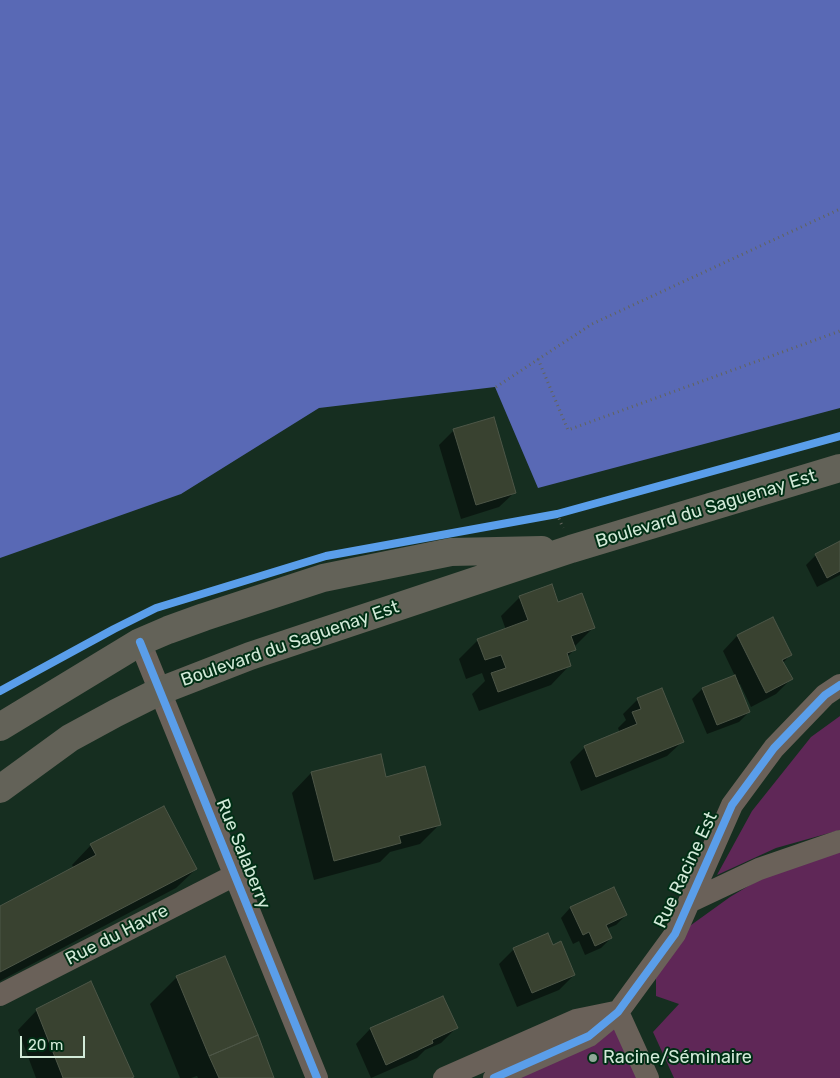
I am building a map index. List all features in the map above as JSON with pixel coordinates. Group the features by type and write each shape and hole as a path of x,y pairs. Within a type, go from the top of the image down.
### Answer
{"main road":[{"name":"Boulevard du Saguenay Est","path":"0,790 70,738 160,691 250,656 571,549 840,468"},
{"name":"Boulevard du Saguenay Est","path":"0,727 140,642 204,617 322,578 450,552 571,549"}],"street":[{"name":"Rue Salaberry","path":"140,642 317,1078"},
{"name":"Rue Racine Est","path":"494,1078 589,1036 618,1012 675,934 732,805 774,748 825,695 840,685"},
{"path":"689,902 759,869 840,841"},
{"name":"Rue du Havre","path":"0,995 235,875"},
{"path":"444,1078 576,1020 618,1012 648,1078"}],"path":[{"path":"496,387 592,324 840,209"},
{"path":"538,359 568,430 840,331"},
{"path":"548,516 567,512"}],"shaded area":[{"path":"840,716 840,830 776,848 717,875 752,811 811,737"},
{"path":"840,845 840,1078 674,1078 653,1032 679,1004 656,996 656,978 680,933 730,897 755,882"},
{"path":"618,1012 648,1078 494,1078"}],"water":[{"path":"0,0 840,0 840,408 538,488 495,387 319,408 181,494 0,558"}],"building":[{"path":"494,417 516,493 476,505 453,429"},
{"path":"840,541 840,571 827,578 815,554"},
{"path":"552,584 558,602 582,593 595,628 571,636 576,650 567,653 571,666 498,692 491,673 506,668 501,655 485,660 477,639 528,620 519,596"},
{"path":"773,617 792,655 782,660 793,679 766,693 737,635"},
{"path":"735,675 750,712 717,725 702,688"},
{"path":"662,688 684,742 596,777 584,746 637,724 632,712 641,709 637,698"},
{"path":"381,754 386,777 425,766 441,825 399,836 401,843 334,861 311,772"},
{"path":"164,806 197,869 0,972 0,906 96,855 90,844"},
{"path":"614,887 627,915 606,925 612,938 595,946 589,932 583,935 570,907"},
{"path":"548,933 553,945 561,941 575,975 532,993 513,948"},
{"path":"225,956 258,1035 209,1056 176,976"},
{"path":"91,981 134,1077 63,1078 36,1009"},
{"path":"443,996 458,1028 432,1040 433,1043 386,1065 370,1028"},
{"path":"258,1035 274,1078 219,1078 209,1056"}],"cycle path":[{"path":"0,691 156,608 326,556 557,514 840,436"},
{"path":"140,642 317,1078"},
{"path":"494,1078 589,1036 618,1012 675,934 732,805 774,748 825,695 840,685"}],"place":[{"name":"Racine/Séminaire","path":"593,1058"}]}
